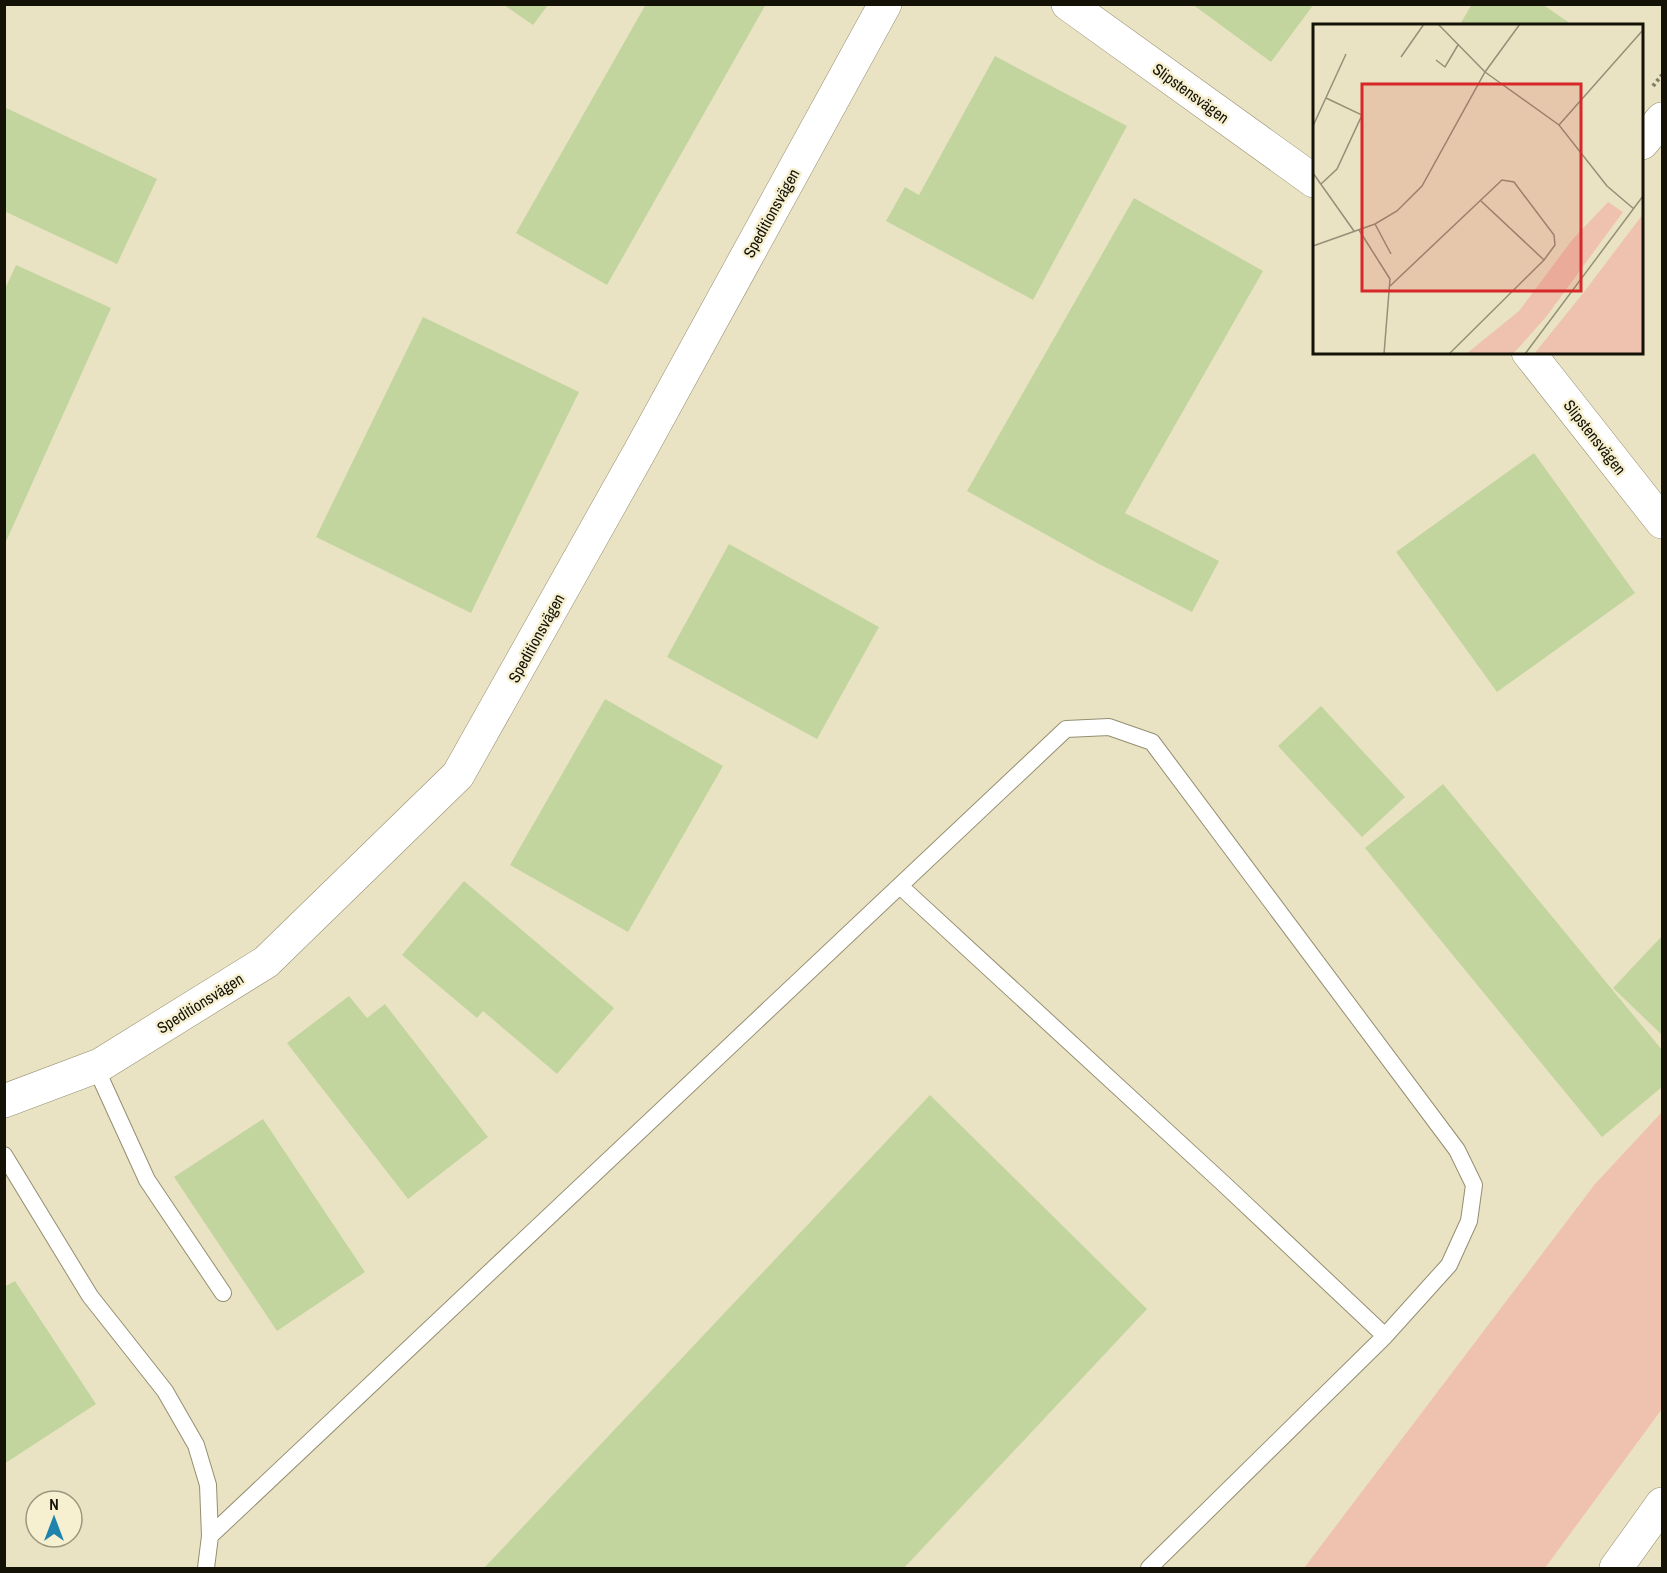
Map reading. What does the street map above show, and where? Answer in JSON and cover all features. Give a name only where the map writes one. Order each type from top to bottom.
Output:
[{"type":"street","name":"Speditionsvägen","points":[[4,1101],[95,1066],[267,962],[458,775],[640,451],[885,4]]},
{"type":"street","name":"Slipstensvägen","points":[[1068,4],[1313,180]]},
{"type":"street","points":[[1643,141],[1662,119]]},
{"type":"street","name":"Slipstensvägen","points":[[1530,354],[1662,522]]},
{"type":"street","points":[[1616,1569],[1662,1504]]},
{"type":"lane","points":[[210,1536],[1066,729],[1109,727],[1152,742],[1457,1150],[1474,1185],[1469,1221],[1449,1265],[1385,1336],[1149,1569]]},
{"type":"lane","points":[[900,886],[1225,1185],[1385,1336]]},
{"type":"lane","points":[[95,1066],[147,1180],[223,1293]]},
{"type":"lane","points":[[4,1155],[90,1296],[165,1391],[196,1445],[208,1485],[210,1536],[206,1569]]},
{"type":"shaded area","points":[[1662,1112],[1662,1409],[1545,1568],[1304,1568],[1595,1184]]},
{"type":"building","points":[[646,4],[766,4],[607,285],[516,233]]},
{"type":"building","points":[[1192,4],[1314,4],[1271,62]]},
{"type":"building","points":[[1472,4],[1542,4],[1571,24],[1460,24]]},
{"type":"building","points":[[504,5],[548,5],[533,25]]},
{"type":"building","points":[[995,56],[1127,126],[1033,300],[886,221],[905,187],[919,195]]},
{"type":"building","points":[[4,107],[157,179],[117,264],[4,211]]},
{"type":"building","points":[[1134,198],[1263,271],[1125,513],[1219,561],[1192,612],[967,491]]},
{"type":"building","points":[[16,265],[111,308],[4,546],[4,291]]},
{"type":"building","points":[[423,317],[579,392],[471,613],[316,537]]},
{"type":"building","points":[[1534,453],[1635,593],[1497,692],[1396,552]]},
{"type":"building","points":[[729,544],[879,627],[817,739],[667,657]]},
{"type":"building","points":[[605,699],[723,766],[628,932],[510,865]]},
{"type":"building","points":[[1321,706],[1405,797],[1362,837],[1278,746]]},
{"type":"building","points":[[1443,784],[1662,1050],[1662,1087],[1602,1137],[1365,848]]},
{"type":"building","points":[[464,881],[614,1008],[557,1074],[483,1011],[477,1018],[402,955]]},
{"type":"building","points":[[1662,936],[1662,1035],[1613,988]]},
{"type":"building","points":[[349,996],[367,1018],[385,1004],[488,1137],[408,1199],[287,1043]]},
{"type":"building","points":[[930,1095],[1147,1309],[904,1568],[484,1568]]},
{"type":"building","points":[[263,1119],[365,1272],[277,1331],[174,1177]]},
{"type":"building","points":[[15,1281],[96,1404],[4,1464],[4,1287]]}]
